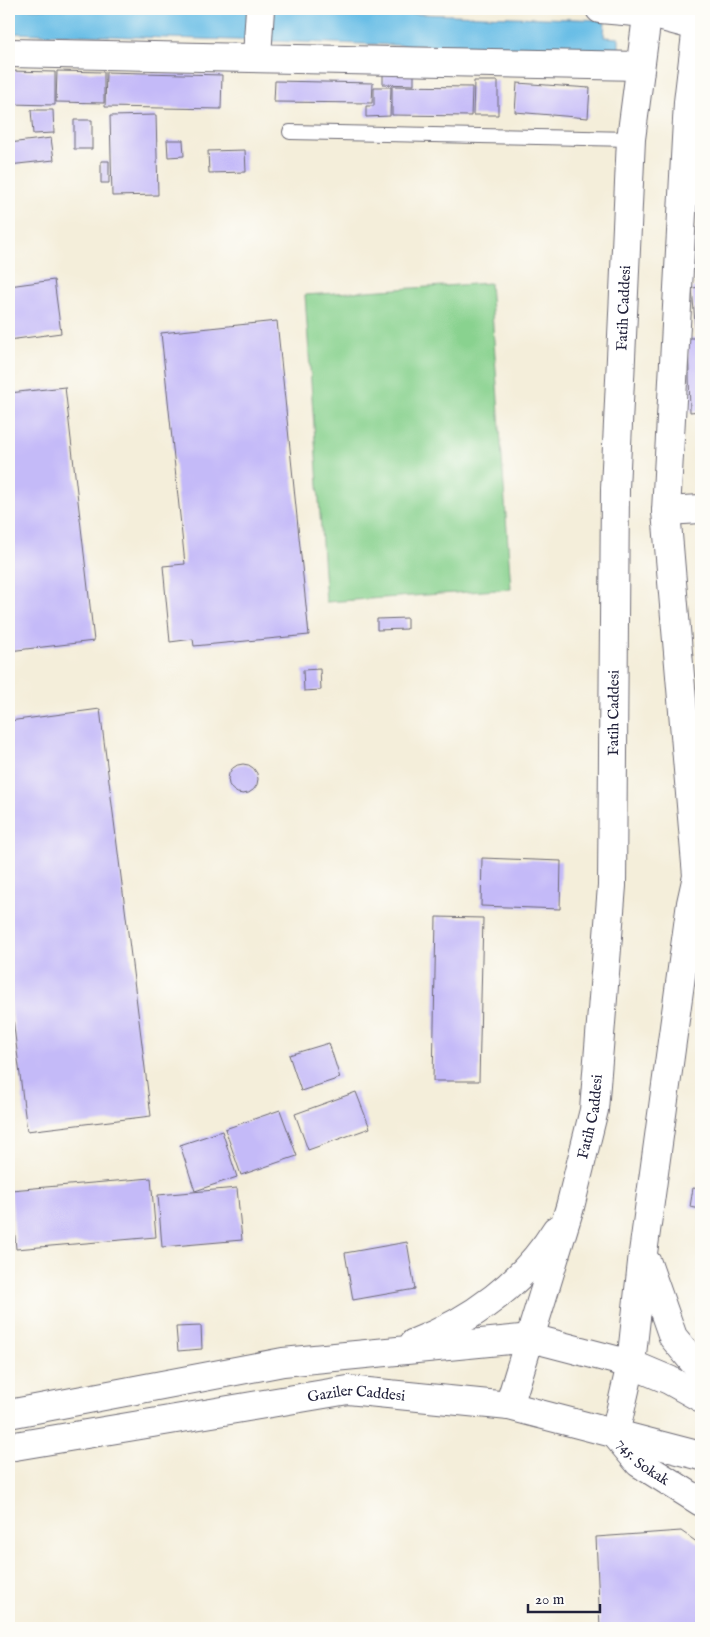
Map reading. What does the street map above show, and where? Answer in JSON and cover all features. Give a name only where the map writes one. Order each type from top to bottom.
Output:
[{"type":"main road","points":[[600,9],[648,11],[699,21],[666,511],[700,875],[690,913],[644,1253],[631,1364],[615,1434]]},
{"type":"main road","name":"Fatih Caddesi","points":[[509,1406],[570,1208],[594,1110],[612,886],[616,489],[631,139],[648,11]]},
{"type":"main road","points":[[9,53],[258,34],[640,66]]},
{"type":"main road","points":[[666,511],[701,509]]},
{"type":"main road","points":[[392,1352],[428,1338],[488,1302],[521,1274],[547,1245],[570,1208]]},
{"type":"main road","points":[[644,1253],[661,1308],[673,1337],[701,1371]]},
{"type":"main road","points":[[9,1414],[283,1362],[531,1338],[631,1364],[669,1380],[701,1398]]},
{"type":"main road","name":"Gaziler Caddesi","points":[[9,1447],[348,1390],[509,1406],[701,1456]]},
{"type":"main road","name":"745. Sokak","points":[[615,1434],[639,1463],[701,1502]]},
{"type":"lane","points":[[290,132],[631,139]]},
{"type":"green space","points":[[490,283],[511,589],[326,602],[305,295]]},
{"type":"water","points":[[9,9],[267,9],[605,20],[604,37],[619,38],[619,52],[9,33]]},
{"type":"building","points":[[383,64],[414,65],[414,85],[383,84]]},
{"type":"building","points":[[9,71],[55,72],[55,105],[9,104]]},
{"type":"building","points":[[57,71],[104,72],[104,103],[56,102]]},
{"type":"building","points":[[106,72],[222,75],[221,109],[105,107]]},
{"type":"building","points":[[275,81],[373,83],[372,103],[274,102]]},
{"type":"building","points":[[474,81],[498,81],[498,115],[473,115]]},
{"type":"building","points":[[517,83],[590,88],[588,118],[515,112]]},
{"type":"building","points":[[392,86],[472,87],[471,116],[392,115]]},
{"type":"building","points":[[374,87],[391,87],[390,116],[366,117],[366,106],[374,106]]},
{"type":"building","points":[[31,110],[53,110],[54,133],[33,134]]},
{"type":"building","points":[[156,115],[158,195],[112,196],[110,116]]},
{"type":"building","points":[[74,120],[92,120],[92,149],[74,149]]},
{"type":"building","points":[[51,138],[54,160],[9,165],[9,143]]},
{"type":"building","points":[[167,140],[183,140],[184,156],[168,157]]},
{"type":"building","points":[[245,150],[246,172],[209,173],[208,151]]},
{"type":"building","points":[[101,161],[109,161],[109,183],[101,183]]},
{"type":"building","points":[[694,240],[701,240],[701,281],[696,281]]},
{"type":"building","points":[[54,280],[61,333],[9,340],[9,286]]},
{"type":"building","points":[[701,287],[701,333],[696,334],[692,288]]},
{"type":"building","points":[[277,321],[309,635],[194,646],[193,639],[170,642],[163,566],[185,564],[161,333]]},
{"type":"building","points":[[688,338],[701,338],[701,411],[690,412]]},
{"type":"building","points":[[65,387],[94,641],[9,651],[9,393]]},
{"type":"building","points":[[407,618],[407,629],[377,630],[377,619]]},
{"type":"building","points":[[320,669],[321,690],[304,691],[303,670]]},
{"type":"building","points":[[100,709],[151,1116],[27,1131],[9,987],[9,721]]},
{"type":"building","points":[[243,764],[254,768],[258,779],[254,790],[243,794],[232,790],[228,779],[232,768]]},
{"type":"building","points":[[482,858],[561,861],[560,909],[481,906]]},
{"type":"building","points":[[436,917],[483,918],[479,1081],[433,1081]]},
{"type":"building","points":[[329,1043],[340,1078],[301,1091],[289,1055]]},
{"type":"building","points":[[356,1092],[370,1128],[308,1150],[295,1114]]},
{"type":"building","points":[[280,1110],[297,1156],[241,1175],[225,1129]]},
{"type":"building","points":[[222,1131],[237,1177],[195,1191],[180,1145]]},
{"type":"building","points":[[151,1178],[156,1237],[16,1249],[11,1190]]},
{"type":"building","points":[[237,1188],[242,1240],[162,1247],[158,1195]]},
{"type":"building","points":[[693,1188],[701,1189],[701,1209],[690,1207]]},
{"type":"building","points":[[407,1242],[415,1289],[353,1300],[345,1253]]},
{"type":"building","points":[[201,1326],[202,1349],[178,1351],[176,1327]]},
{"type":"building","points":[[681,1531],[701,1545],[701,1618],[693,1628],[600,1628],[596,1537]]}]
